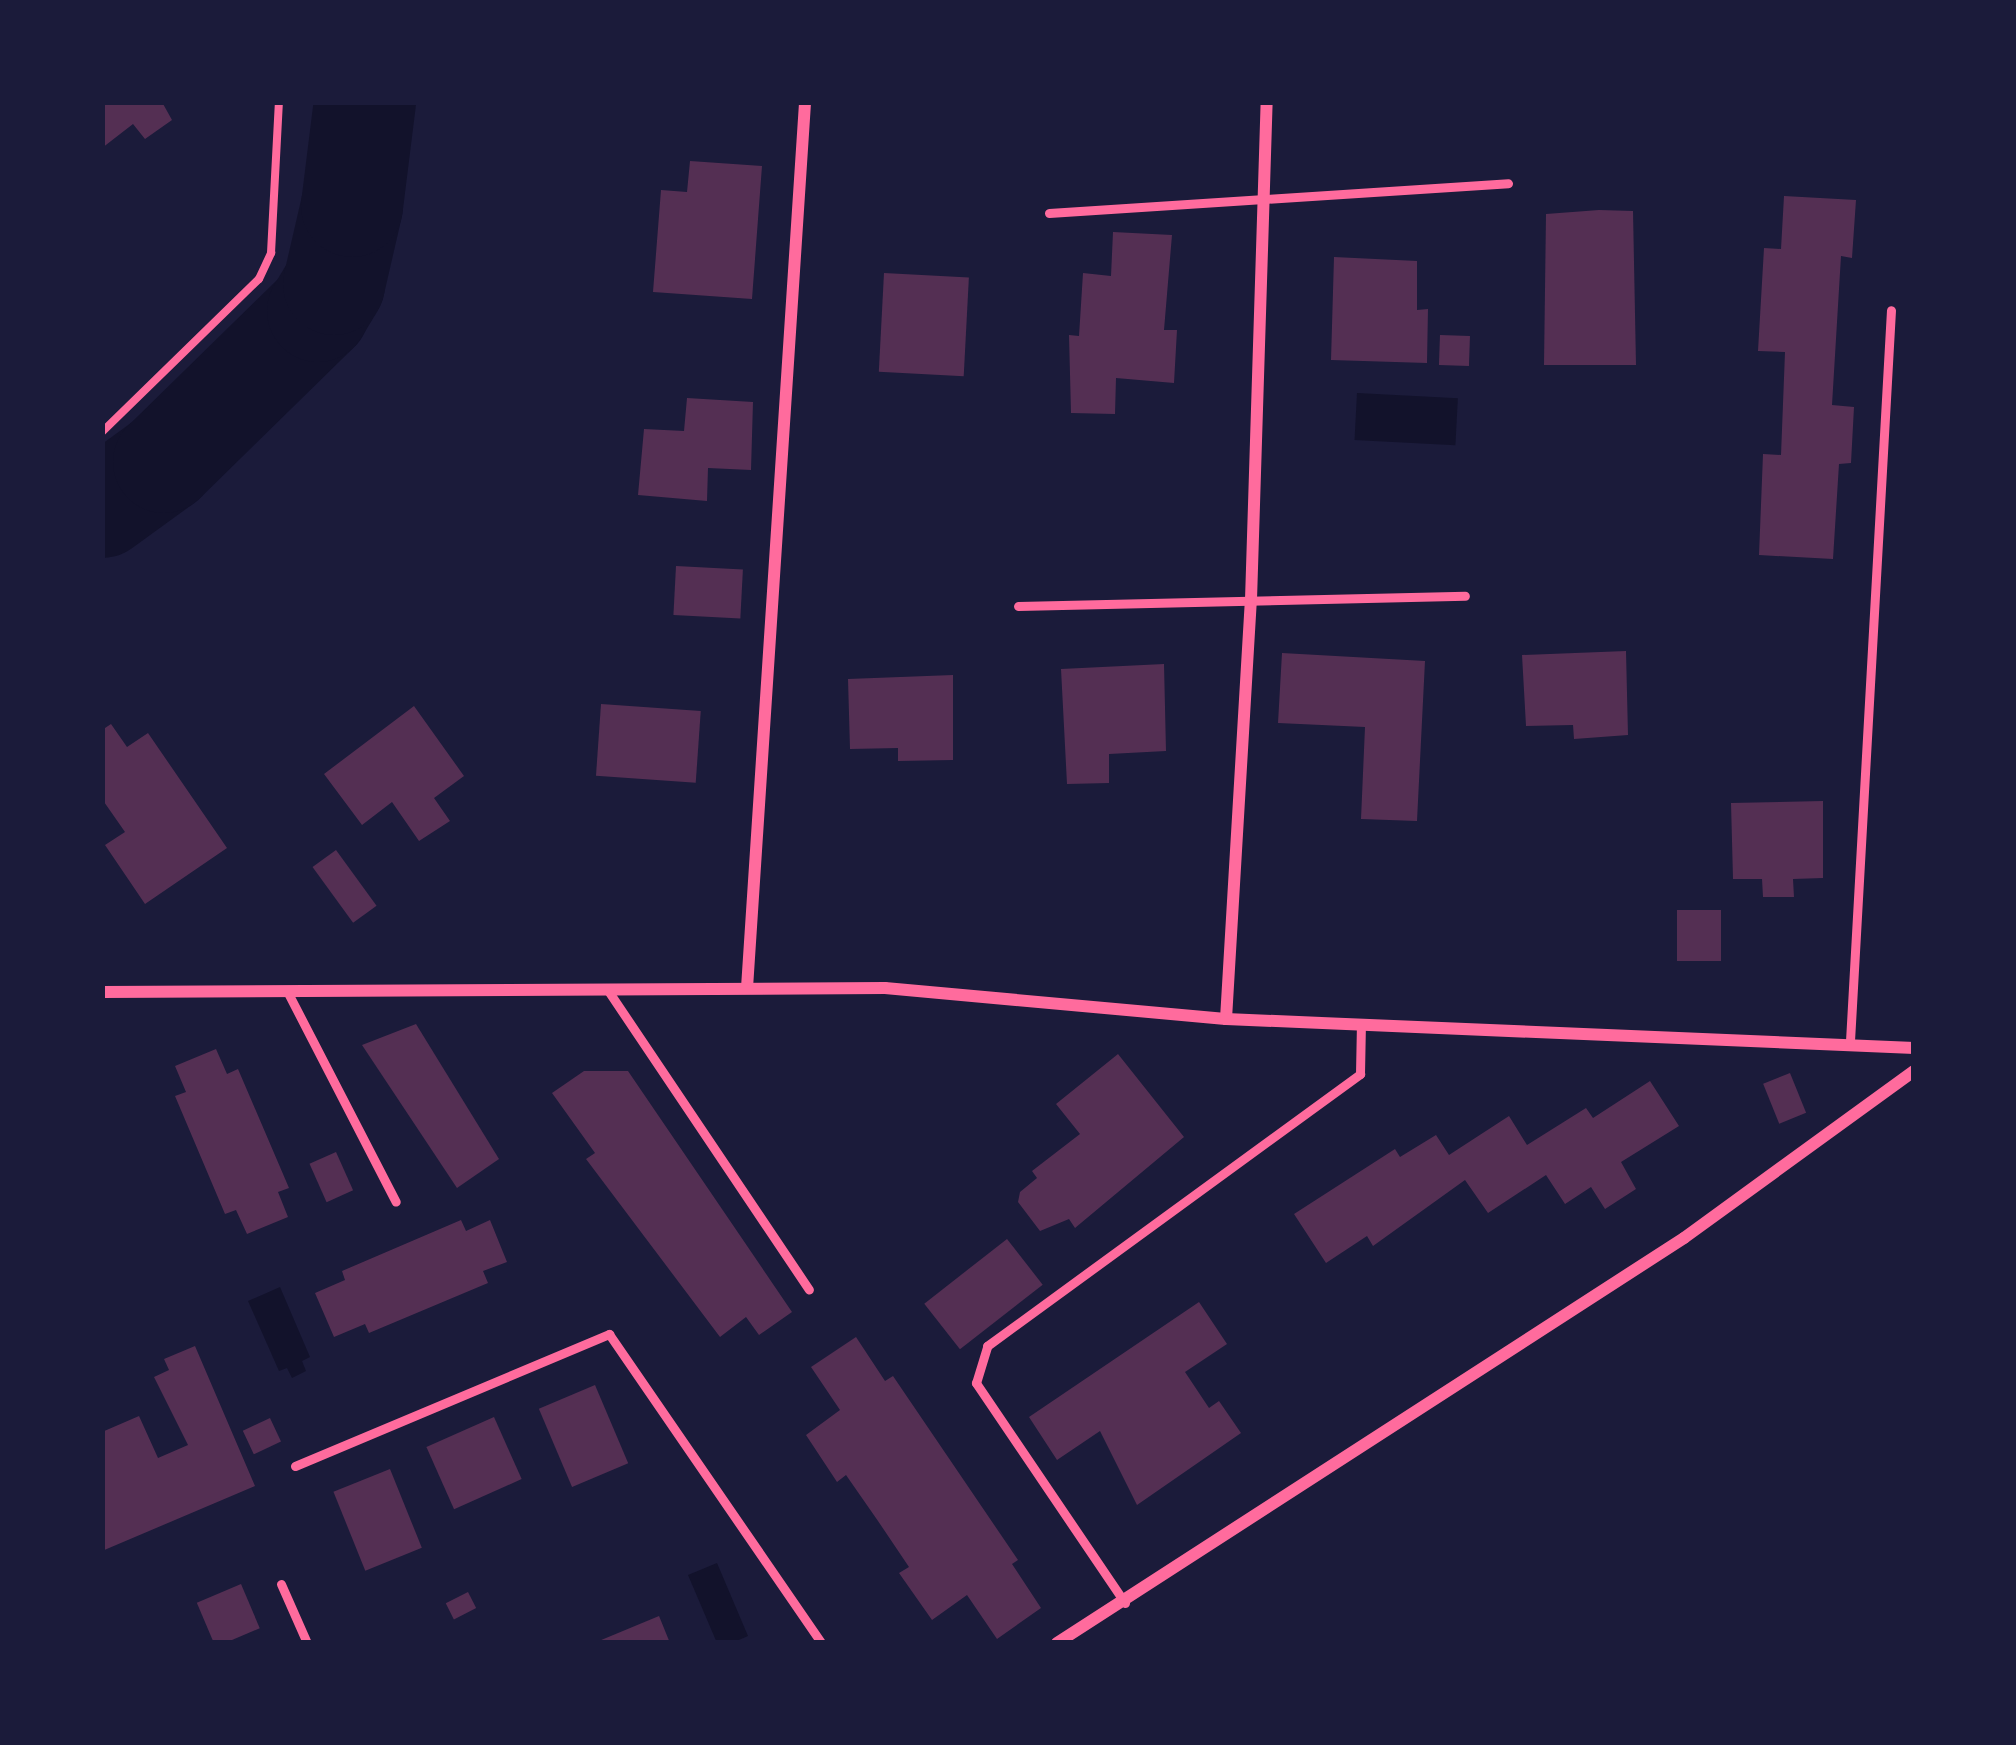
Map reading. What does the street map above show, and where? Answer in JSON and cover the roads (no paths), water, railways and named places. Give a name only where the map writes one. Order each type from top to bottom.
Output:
[{"type":"street","points":[[747,988],[805,102]]},
{"type":"street","points":[[1226,1019],[1251,600],[1267,102]]},
{"type":"street","points":[[102,992],[885,988],[1226,1019],[1850,1041],[1914,1048]]},
{"type":"street","points":[[1057,1643],[1684,1238],[1914,1071]]},
{"type":"lane","points":[[1049,213],[1508,183]]},
{"type":"lane","points":[[1850,1041],[1891,310]]},
{"type":"lane","points":[[1018,606],[1465,596]]},
{"type":"lane","points":[[607,989],[809,1291]]},
{"type":"lane","points":[[287,991],[396,1202]]},
{"type":"lane","points":[[1125,1603],[976,1383],[987,1346],[1360,1074],[1361,1024]]},
{"type":"lane","points":[[295,1466],[608,1334],[821,1643]]},
{"type":"lane","points":[[281,1583],[307,1643]]},
{"type":"waterway","points":[[102,507],[164,462],[318,311],[334,284],[352,206],[365,102]]}]
